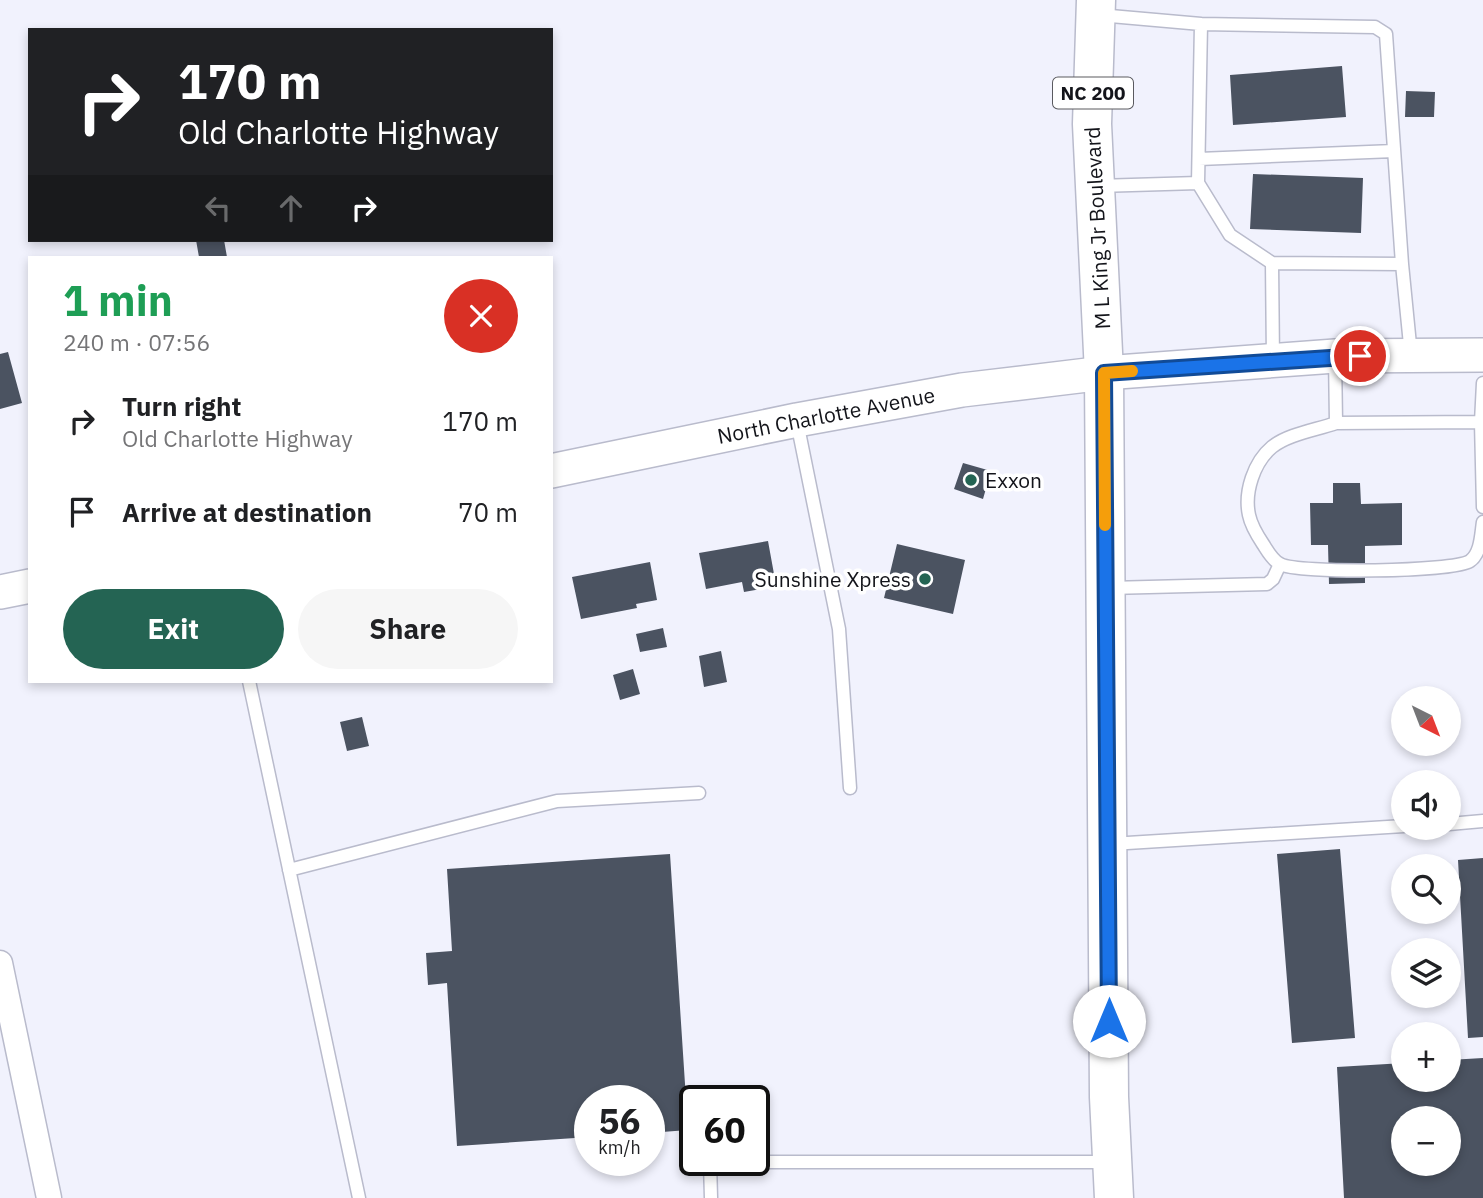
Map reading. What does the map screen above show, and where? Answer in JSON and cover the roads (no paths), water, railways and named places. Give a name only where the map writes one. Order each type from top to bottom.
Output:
[{"type":"main road","name":"M L King Jr Boulevard","points":[[1097,7],[1092,124],[1104,373]]},
{"type":"main road","name":"North Charlotte Avenue","points":[[553,471],[797,420],[962,390],[1104,373],[1335,356],[1483,355]]},
{"type":"main road","name":"NC 200","points":[[1104,373],[1107,845],[1113,1180]]},
{"type":"main road","points":[[0,592],[28,586]]},
{"type":"street","points":[[0,964],[49,1198]]},
{"type":"lane","points":[[1097,7],[1201,24],[1375,27],[1386,34],[1411,355]]},
{"type":"lane","points":[[1201,24],[1198,183],[1230,235],[1272,263],[1402,264]]},
{"type":"lane","points":[[1199,159],[1394,151]]},
{"type":"lane","points":[[1094,186],[1198,183]]},
{"type":"lane","points":[[1272,263],[1273,361]]},
{"type":"lane","points":[[1335,356],[1336,423]]},
{"type":"lane","points":[[1483,383],[1483,507]]},
{"type":"lane","points":[[797,420],[839,629],[850,788]]},
{"type":"lane","points":[[1481,422],[1336,423],[1280,441],[1256,466],[1250,485],[1248,514],[1257,535],[1280,564],[1303,569],[1328,570],[1442,568],[1461,565],[1477,554],[1483,522]]},
{"type":"lane","points":[[1105,588],[1267,584],[1273,579],[1280,564]]},
{"type":"lane","points":[[248,683],[359,1198]]},
{"type":"lane","points":[[289,870],[557,801],[699,793]]},
{"type":"lane","points":[[1461,823],[1483,821]]},
{"type":"lane","points":[[1107,845],[1391,827]]},
{"type":"lane","points":[[711,1198],[710,1163],[1113,1180]]},
{"type":"place","name":"Exxon","points":[[971,480]]},
{"type":"place","name":"Sunshine Xpress","points":[[925,579]]}]
